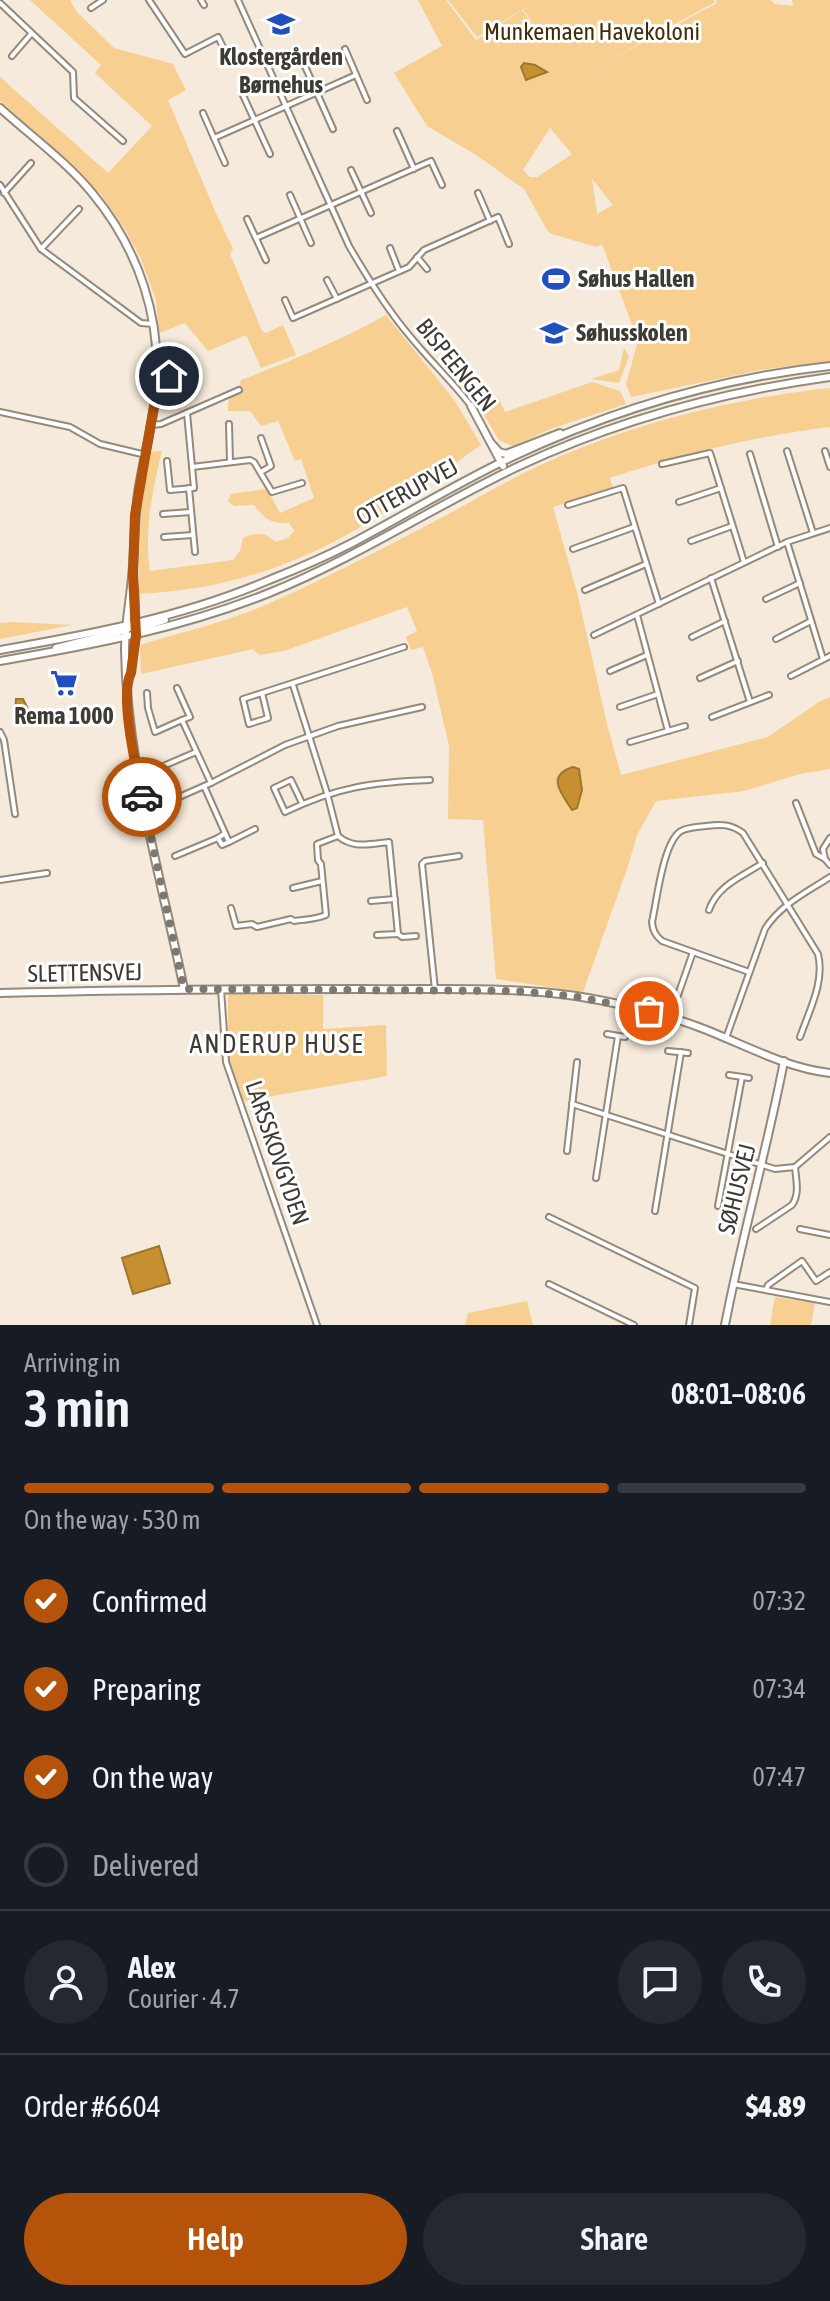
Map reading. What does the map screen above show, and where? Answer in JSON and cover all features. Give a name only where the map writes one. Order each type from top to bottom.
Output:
[{"type":"street","points":[[91,8],[103,0]]},
{"type":"street","points":[[149,0],[185,54],[218,37],[225,51]]},
{"type":"street","name":"BISPEENGEN","points":[[238,0],[349,246],[408,334],[471,406],[506,473]]},
{"type":"street","points":[[0,3],[73,72],[74,98],[123,141]]},
{"type":"street","points":[[12,56],[31,34]]},
{"type":"street","points":[[345,49],[367,100]]},
{"type":"street","points":[[304,64],[333,129]]},
{"type":"street","points":[[214,138],[356,75]]},
{"type":"street","points":[[242,93],[270,154]]},
{"type":"street","points":[[0,108],[82,181],[108,213],[135,260],[154,324],[157,377],[135,515],[135,629],[128,679]]},
{"type":"street","points":[[203,113],[225,163]]},
{"type":"street","points":[[397,131],[414,169]]},
{"type":"street","points":[[256,238],[431,161],[442,185]]},
{"type":"street","points":[[4,193],[31,163]]},
{"type":"street","points":[[351,170],[371,213]]},
{"type":"street","points":[[0,185],[41,249],[141,323],[154,324]]},
{"type":"street","points":[[478,193],[490,221]]},
{"type":"street","points":[[290,195],[311,243]]},
{"type":"street","points":[[41,249],[79,209]]},
{"type":"street","points":[[285,300],[293,318],[399,271],[413,264],[424,250],[498,217],[509,244]]},
{"type":"street","points":[[247,219],[266,260]]},
{"type":"street","points":[[390,248],[399,271]]},
{"type":"street","points":[[417,257],[427,269]]},
{"type":"street","points":[[327,280],[337,299]]},
{"type":"street","points":[[176,355],[183,372]]},
{"type":"street","name":"OTTERUPVEJ","points":[[135,629],[265,582],[336,550],[501,462],[583,427],[643,405],[735,380],[830,366]]},
{"type":"street","points":[[157,377],[193,368]]},
{"type":"street","name":"OTTERUPVEJ","points":[[0,650],[126,631],[223,610],[314,574],[552,451],[647,416],[738,392],[830,377]]},
{"type":"street","points":[[151,425],[161,424],[239,390]]},
{"type":"street","points":[[0,412],[70,427],[100,444],[146,455]]},
{"type":"street","points":[[167,461],[170,490],[194,488],[187,413]]},
{"type":"street","points":[[229,424],[230,462]]},
{"type":"street","points":[[492,444],[499,452],[506,454],[550,435],[583,427]]},
{"type":"street","points":[[261,438],[271,466],[261,472]]},
{"type":"street","points":[[787,451],[813,533]]},
{"type":"street","points":[[825,451],[830,467]]},
{"type":"street","points":[[662,464],[710,453],[744,562]]},
{"type":"street","points":[[750,454],[778,547]]},
{"type":"street","points":[[192,467],[250,460],[272,492],[302,483]]},
{"type":"street","points":[[189,488],[195,552]]},
{"type":"street","points":[[568,505],[623,488],[659,604]]},
{"type":"street","points":[[679,502],[721,488]]},
{"type":"street","points":[[163,514],[191,512]]},
{"type":"street","points":[[691,541],[732,526]]},
{"type":"street","points":[[573,549],[634,527]]},
{"type":"street","points":[[594,635],[787,542],[830,528]]},
{"type":"street","points":[[164,537],[193,535]]},
{"type":"street","points":[[787,542],[823,659]]},
{"type":"street","points":[[585,590],[646,564]]},
{"type":"street","points":[[133,574],[126,631],[131,737],[184,989]]},
{"type":"street","points":[[711,578],[750,702]]},
{"type":"street","points":[[766,599],[800,583]]},
{"type":"street","points":[[637,615],[668,731]]},
{"type":"street","points":[[692,637],[725,621]]},
{"type":"street","points":[[776,639],[811,621]]},
{"type":"street","points":[[0,661],[37,655],[135,629]]},
{"type":"street","points":[[262,693],[268,718],[249,724],[243,699],[404,647]]},
{"type":"street","points":[[610,671],[647,655]]},
{"type":"street","points":[[791,676],[830,656]]},
{"type":"street","points":[[700,678],[738,661]]},
{"type":"street","points":[[293,685],[338,836],[353,845],[389,842],[398,934]]},
{"type":"street","points":[[147,693],[155,732],[190,717],[177,688]]},
{"type":"street","points":[[620,707],[658,694]]},
{"type":"street","points":[[712,717],[769,695]]},
{"type":"street","points":[[145,812],[308,736],[422,707]]},
{"type":"street","points":[[182,720],[211,783]]},
{"type":"street","points":[[630,742],[685,726]]},
{"type":"street","points":[[0,732],[4,740],[15,814]]},
{"type":"street","points":[[154,770],[196,752]]},
{"type":"street","points":[[302,803],[291,780],[274,788],[285,812],[327,793],[358,785],[430,780]]},
{"type":"street","points":[[204,786],[229,842]]},
{"type":"street","points":[[796,803],[816,854],[830,865]]},
{"type":"street","points":[[749,972],[662,941],[653,929],[669,846],[675,836],[690,828],[723,824],[743,833],[818,954],[820,978],[800,1037]]},
{"type":"street","points":[[218,838],[222,845],[255,829]]},
{"type":"street","points":[[175,856],[224,834]]},
{"type":"street","points":[[231,908],[236,926],[252,924],[257,927],[291,919],[309,921],[326,915],[317,844],[338,836]]},
{"type":"street","points":[[825,859],[823,849],[830,838]]},
{"type":"street","points":[[435,990],[422,864],[459,856]]},
{"type":"street","points":[[709,910],[721,889],[763,863]]},
{"type":"street","points":[[0,880],[47,873]]},
{"type":"street","points":[[726,1038],[765,929],[788,904],[830,877]]},
{"type":"street","points":[[293,888],[322,881]]},
{"type":"street","points":[[371,901],[395,899]]},
{"type":"street","points":[[377,935],[416,936]]},
{"type":"street","points":[[678,995],[693,952]]},
{"type":"street","name":"SLETTENSVEJ","points":[[0,993],[184,989],[552,993],[649,1011],[802,1068],[830,1073]]},
{"type":"street","name":"LARSSKOVGYDEN","points":[[221,989],[226,1062],[317,1325]]},
{"type":"street","points":[[596,1178],[621,1037],[607,1034]]},
{"type":"street","points":[[668,1051],[688,1053]]},
{"type":"street","points":[[655,1211],[681,1052]]},
{"type":"street","name":"SØHUSVEJ","points":[[725,1325],[784,1061]]},
{"type":"street","points":[[567,1151],[577,1062]]},
{"type":"street","points":[[729,1075],[749,1078]]},
{"type":"street","points":[[718,1206],[742,1077]]},
{"type":"street","points":[[572,1104],[775,1169],[795,1167],[830,1137]]},
{"type":"street","points":[[756,1229],[796,1200],[795,1167]]},
{"type":"street","points":[[549,1217],[695,1288],[689,1325]]},
{"type":"street","points":[[800,1229],[830,1235]]},
{"type":"street","points":[[766,1290],[768,1285],[802,1261],[816,1281],[830,1272]]},
{"type":"street","points":[[549,1284],[634,1325]]},
{"type":"street","points":[[733,1284],[830,1302]]},
{"type":"green space","points":[[30,0],[70,0],[76,11],[114,48],[173,64],[186,90],[168,100],[233,249],[230,254],[262,331],[266,333],[283,325],[296,355],[261,368],[246,335],[208,351],[185,323],[159,333],[156,300],[141,259],[126,231],[100,193],[0,101],[0,77],[108,173],[152,126],[95,73],[101,65]]},
{"type":"green space","name":"Munkemaen Havekoloni","points":[[418,0],[446,0],[476,40],[522,10],[550,47],[523,9],[477,37],[448,0],[714,0],[594,69],[717,3],[716,0],[770,0],[775,4],[793,6],[792,0],[830,0],[830,361],[761,370],[631,397],[626,384],[638,341],[602,244],[596,247],[547,230],[524,189],[427,126],[394,73],[442,46]],"holes":[[[550,128],[572,154],[537,177],[530,177],[523,170]],[[592,179],[613,205],[597,214],[597,213]]]},
{"type":"green space","points":[[386,315],[455,401],[481,445],[375,518],[290,562],[232,581],[170,592],[138,594],[141,507],[151,452],[162,451],[150,511],[150,571],[233,560],[240,551],[243,538],[253,535],[268,536],[276,542],[288,538],[294,531],[289,523],[269,520],[254,505],[234,506],[228,501],[231,494],[267,489],[280,513],[314,498],[301,459],[295,461],[278,421],[261,426],[250,411],[228,411],[229,392],[239,387],[241,380],[315,350]]},
{"type":"green space","points":[[624,348],[629,357],[619,383],[591,379],[619,370]]},
{"type":"green space","points":[[592,382],[620,391],[626,404],[553,428],[513,446],[499,440],[479,407],[498,396],[505,412]]},
{"type":"green space","points":[[830,388],[830,427],[746,441],[664,461],[610,478],[613,488],[553,507],[621,775],[768,737],[830,697],[830,769],[800,774],[744,791],[656,801],[637,835],[583,992],[496,979],[483,820],[448,819],[449,746],[423,647],[411,650],[406,637],[417,631],[407,607],[284,651],[259,655],[253,649],[141,674],[140,645],[228,619],[280,599],[568,453],[678,416],[753,399]]},
{"type":"green space","points":[[0,623],[72,625],[0,639]]},
{"type":"green space","points":[[228,994],[323,995],[323,1029],[386,1025],[387,1076],[244,1101],[228,1059]]},
{"type":"green space","points":[[775,1297],[815,1303],[811,1325],[770,1325]]},
{"type":"green space","points":[[527,1301],[533,1325],[465,1325],[468,1313]]},
{"type":"shaded area","points":[[524,63],[547,72],[526,80],[521,67]]},
{"type":"shaded area","points":[[16,699],[23,699],[30,713],[29,718],[18,719],[15,715]]},
{"type":"shaded area","points":[[573,767],[579,769],[582,790],[577,808],[572,810],[558,786],[558,780],[560,775]]},
{"type":"shaded area","points":[[159,1246],[170,1283],[133,1294],[122,1258]]},
{"type":"way so far","points":[[142,797],[184,989],[514,991],[573,996],[649,1011]]},
{"type":"place","name":"Klostergården Børnehus","points":[[281,24]]},
{"type":"place","name":"Søhus Hallen","points":[[556,279]]},
{"type":"place","name":"Søhusskolen","points":[[554,333]]},
{"type":"place","name":"Rema 1000","points":[[64,683]]},
{"type":"district","name":"ANDERUP HUSE","points":[[277,1044]]},
{"type":"route","points":[[142,797],[131,737],[128,699],[128,679],[136,635],[133,574],[135,515],[157,377],[169,376]]}]
